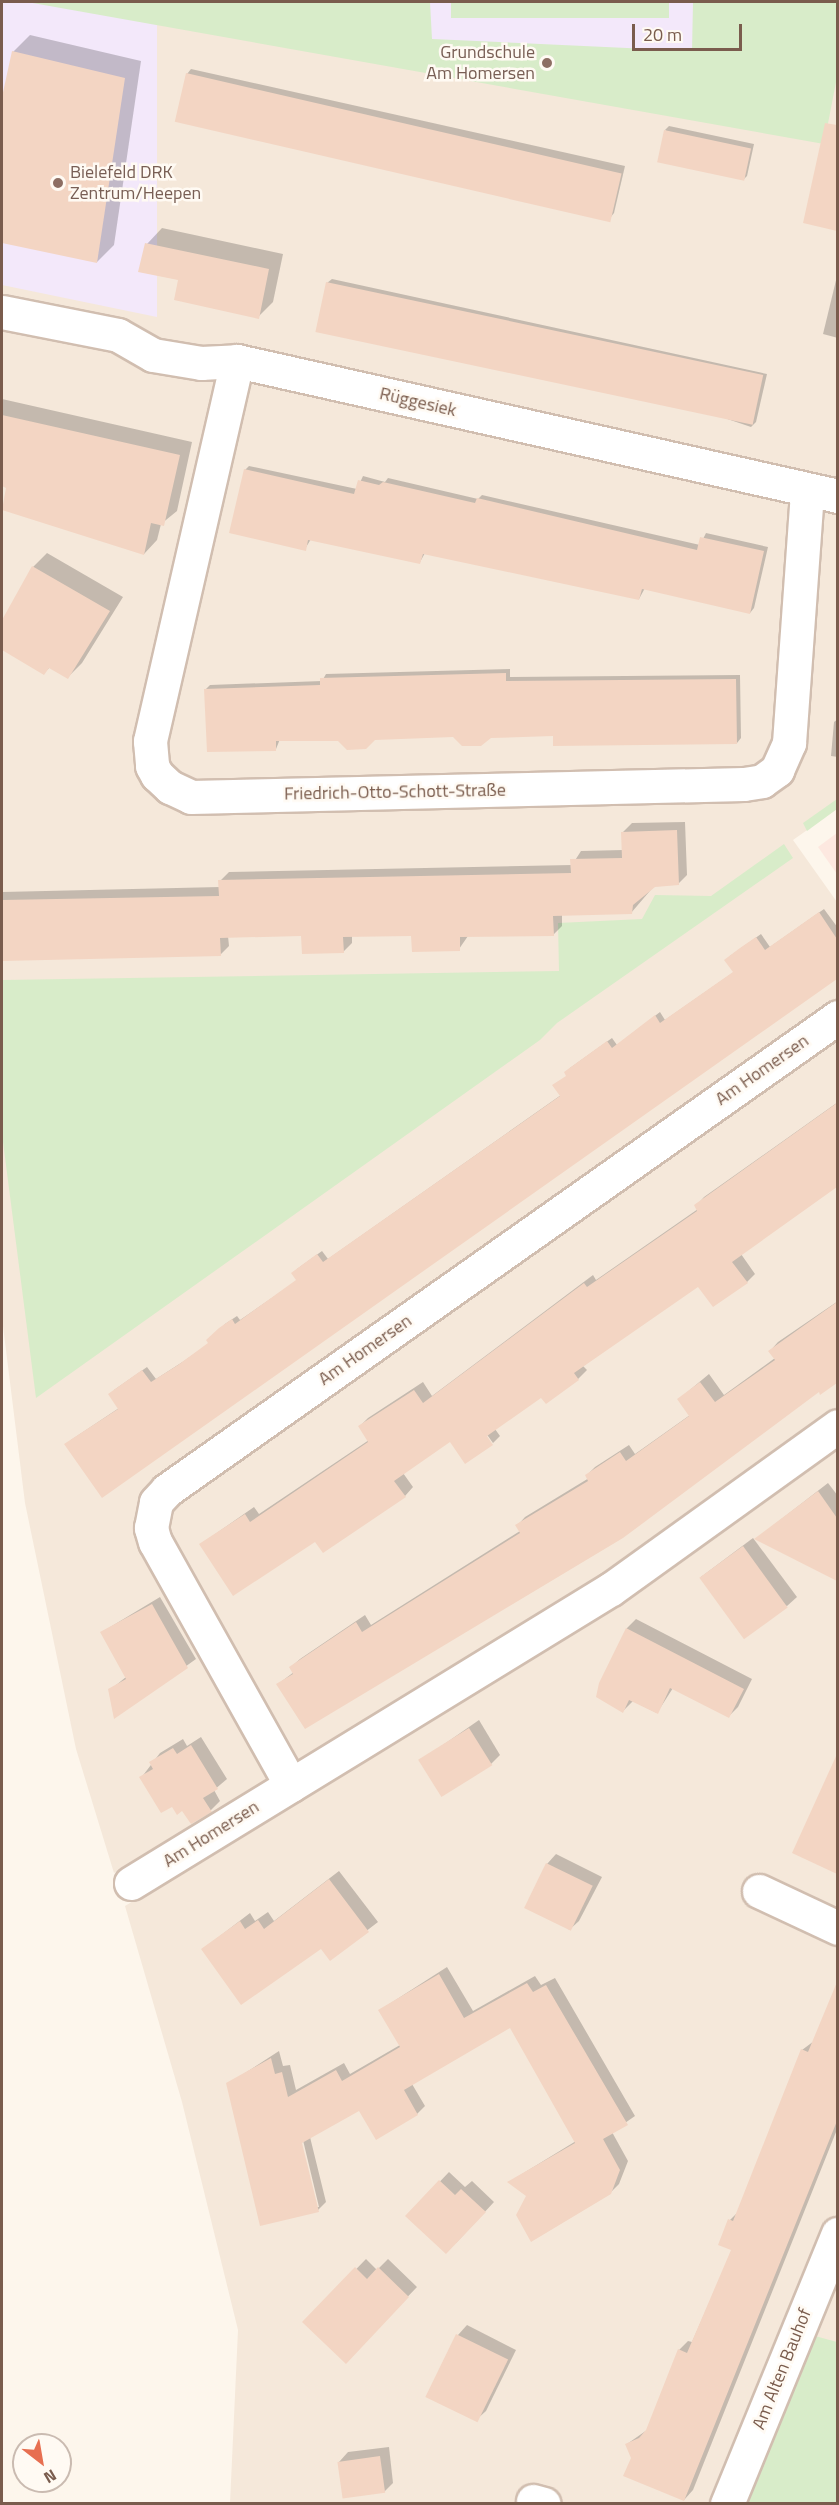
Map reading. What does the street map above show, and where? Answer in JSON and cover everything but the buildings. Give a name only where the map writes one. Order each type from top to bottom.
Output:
[{"type":"street","name":"Rüggesiek","points":[[2,312],[118,335],[153,355],[201,363],[237,361],[822,493]]},
{"type":"street","name":"Friedrich-Otto-Schott-Straße","points":[[237,361],[150,741],[152,766],[157,776],[170,787],[191,797],[744,784],[762,781],[777,770],[789,743],[822,493]]},
{"type":"street","name":"Am Homersen","points":[[291,1785],[156,1542],[151,1528],[156,1502],[177,1483],[837,1017]]},
{"type":"street","name":"Am Homersen","points":[[130,1883],[611,1589],[837,1426]]},
{"type":"street","points":[[759,1891],[837,1928]]},
{"type":"street","name":"Am Alten Bauhof","points":[[727,2504],[837,2234]]},
{"type":"shaded area","points":[[2,2],[837,2],[837,809],[793,840],[837,902],[837,1407],[608,1576],[114,1873],[76,1749],[25,1503],[2,1318]]},
{"type":"shaded area","points":[[2,2],[720,2],[719,124],[157,24],[157,317],[2,285]]},
{"type":"shaded area","points":[[837,833],[837,874],[818,847]]},
{"type":"shaded area","points":[[837,1447],[837,2503],[230,2503],[238,2330],[182,2102],[125,1906],[625,1599]]},
{"type":"green space","name":"Grundschule Am Homersen","points":[[27,2],[430,2],[432,39],[692,51],[693,2],[837,2],[837,77],[824,144]]},
{"type":"green space","points":[[451,2],[669,2],[669,18],[451,18]]},
{"type":"green space","points":[[837,799],[837,809],[807,831],[803,823]]},
{"type":"green space","points":[[784,844],[793,858],[557,1023],[540,1040],[36,1398],[2,1134],[2,980],[559,971],[558,923],[642,919],[655,895],[711,896]]},
{"type":"green space","points":[[815,2336],[837,2342],[837,2503],[748,2503]]},
{"type":"place","name":"Grundschule Am Homersen","points":[[547,63]]},
{"type":"place","name":"Bielefeld DRK Zentrum/Heepen","points":[[58,183]]}]
